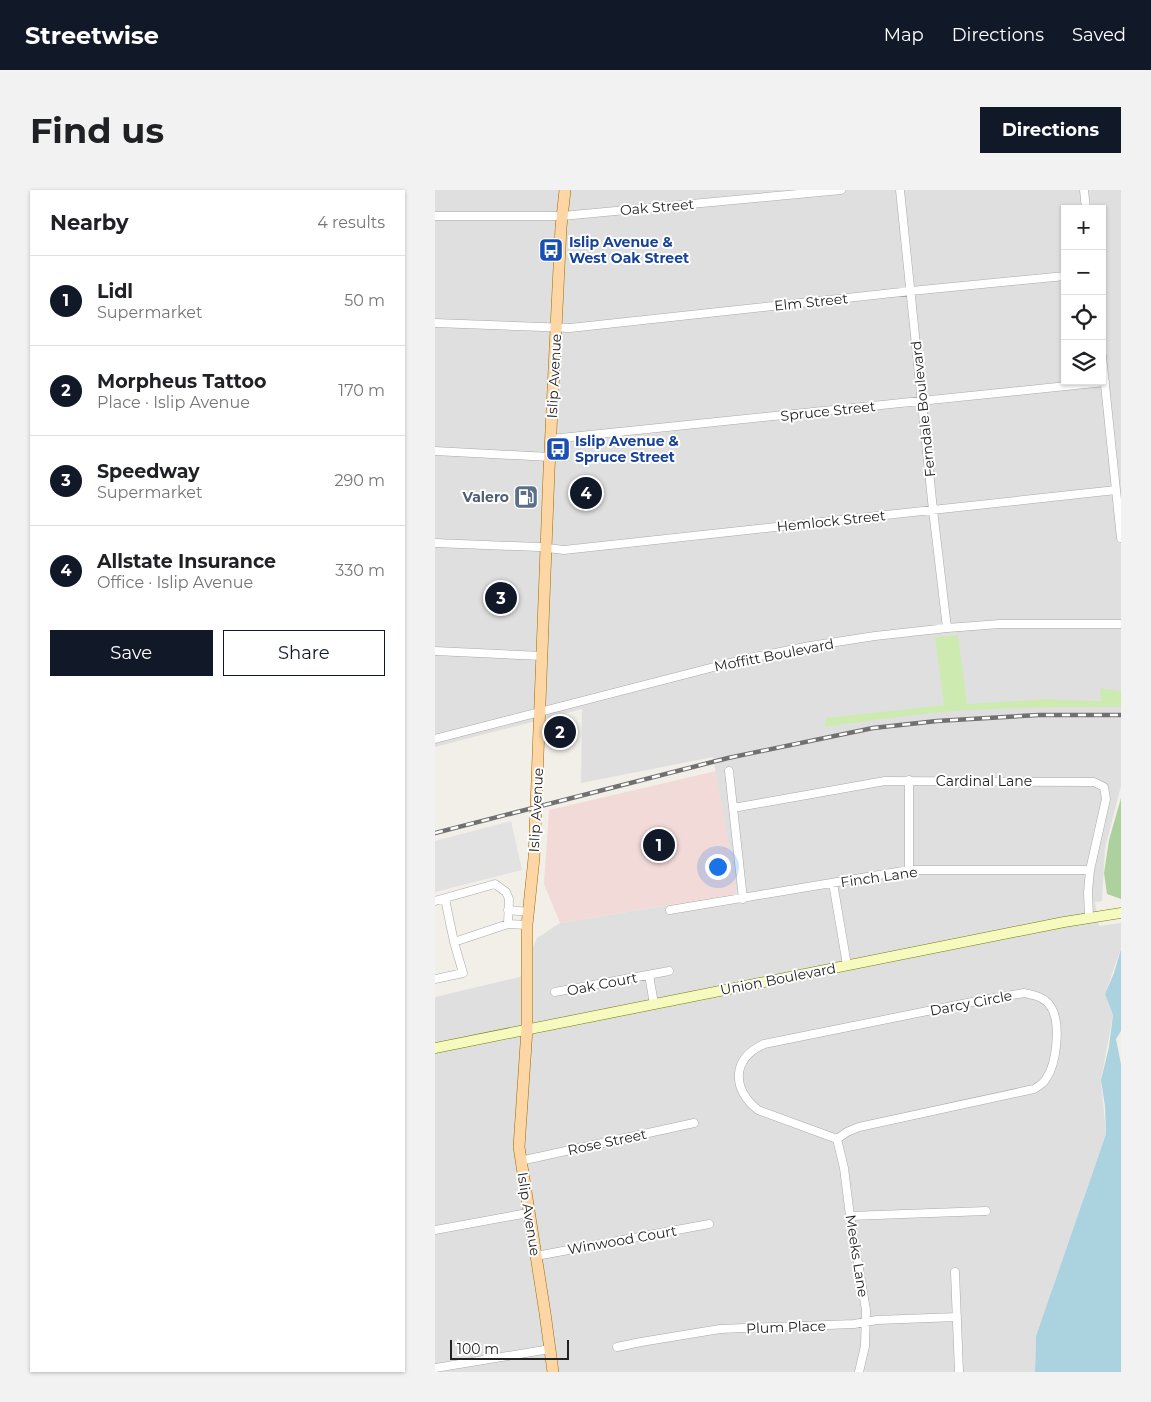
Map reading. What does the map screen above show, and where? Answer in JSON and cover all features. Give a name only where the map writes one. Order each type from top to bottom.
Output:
[{"type":"main road","name":"Islip Avenue","points":[[560,190],[562,216]]},
{"type":"main road","name":"Islip Avenue","points":[[553,1372],[519,1147],[527,1029],[527,925],[534,858],[550,457],[562,216],[565,190]]},
{"type":"main road","name":"Union Boulevard","points":[[435,1048],[1089,917],[1121,913]]},
{"type":"street","name":"Oak Street","points":[[435,216],[562,216],[841,190]]},
{"type":"street","name":"Ferndale Boulevard","points":[[900,190],[947,628]]},
{"type":"street","points":[[1084,190],[1086,205]]},
{"type":"street","name":"Elm Street","points":[[435,323],[570,328],[1061,276]]},
{"type":"street","name":"Spruce Street","points":[[551,439],[1076,385]]},
{"type":"street","points":[[1105,385],[1121,538]]},
{"type":"street","points":[[435,451],[550,457]]},
{"type":"street","name":"Hemlock Street","points":[[435,543],[563,550],[1116,490]]},
{"type":"street","name":"Moffitt Boulevard","points":[[435,739],[745,659],[865,638],[1000,624],[1121,624]]},
{"type":"street","points":[[435,651],[542,656]]},
{"type":"street","points":[[729,771],[743,899]]},
{"type":"street","points":[[909,780],[909,870]]},
{"type":"street","name":"Cardinal Lane","points":[[733,808],[885,781],[1094,782],[1104,787],[1106,799],[1090,870],[1087,892],[1089,917]]},
{"type":"street","name":"Finch Lane","points":[[670,910],[909,870],[1090,870]]},
{"type":"street","points":[[833,883],[847,965]]},
{"type":"street","points":[[435,901],[495,884],[506,892],[509,899],[507,924]]},
{"type":"street","points":[[435,980],[463,973],[445,899]]},
{"type":"street","points":[[508,910],[529,912]]},
{"type":"street","points":[[454,942],[507,924],[527,925]]},
{"type":"street","name":"Oak Court","points":[[555,992],[669,971]]},
{"type":"street","name":"Oak Court","points":[[649,975],[654,1004]]},
{"type":"street","name":"Darcy Circle","points":[[1024,993],[1043,998],[1050,1005],[1056,1022],[1056,1045],[1051,1067],[1042,1084],[1034,1089],[859,1127],[837,1139],[758,1110],[749,1103],[742,1092],[739,1082],[741,1064],[746,1055],[764,1044],[1024,993]]},
{"type":"street","name":"Rose Street","points":[[520,1161],[694,1123]]},
{"type":"street","name":"Meeks Lane","points":[[837,1139],[844,1168],[866,1310],[865,1346],[859,1372]]},
{"type":"street","points":[[850,1216],[987,1211]]},
{"type":"street","points":[[435,1230],[528,1213]]},
{"type":"street","name":"Winwood Court","points":[[535,1256],[709,1224]]},
{"type":"street","points":[[955,1272],[959,1372]]},
{"type":"street","name":"Plum Place","points":[[617,1347],[720,1329],[854,1324],[877,1320],[957,1317]]},
{"type":"street","points":[[435,1368],[550,1349]]},
{"type":"shaded area","points":[[435,190],[1121,190],[1121,786],[1105,848],[1102,901],[1095,902],[1099,926],[1121,923],[1121,948],[1105,994],[1113,1015],[1101,1080],[1106,1134],[1036,1336],[1035,1372],[435,1372],[435,997],[520,977],[537,938],[560,923],[737,894],[713,757],[581,783],[582,709],[435,747]]},
{"type":"shaded area","points":[[716,771],[737,894],[560,923],[544,884],[549,810]]},
{"type":"shaded area","points":[[511,821],[522,870],[435,892],[435,841]]},
{"type":"green space","points":[[958,635],[967,704],[1046,699],[1101,701],[1100,688],[1121,691],[1121,707],[1059,707],[957,711],[825,727],[826,718],[944,705],[935,637]]},
{"type":"green space","points":[[1121,798],[1121,899],[1107,894],[1104,873],[1109,840]]},
{"type":"water","points":[[1121,949],[1121,1031],[1116,1039],[1121,1064],[1121,1372],[1035,1372],[1036,1336],[1106,1134],[1105,1106],[1101,1080],[1109,1047],[1113,1015],[1105,994]]},
{"type":"railway","points":[[435,833],[728,758],[873,728],[937,721],[1039,715],[1121,715]]},
{"type":"place","name":"Islip Avenue & West Oak Street","points":[[551,250]]},
{"type":"place","name":"Islip Avenue & Spruce Street","points":[[558,449]]},
{"type":"place","name":"Allstate Insurance","points":[[586,493]]},
{"type":"place","name":"Valero","points":[[526,497]]},
{"type":"place","name":"Speedway","points":[[501,598]]},
{"type":"place","name":"Morpheus Tattoo","points":[[560,732]]},
{"type":"place","name":"Lidl","points":[[659,845]]}]
